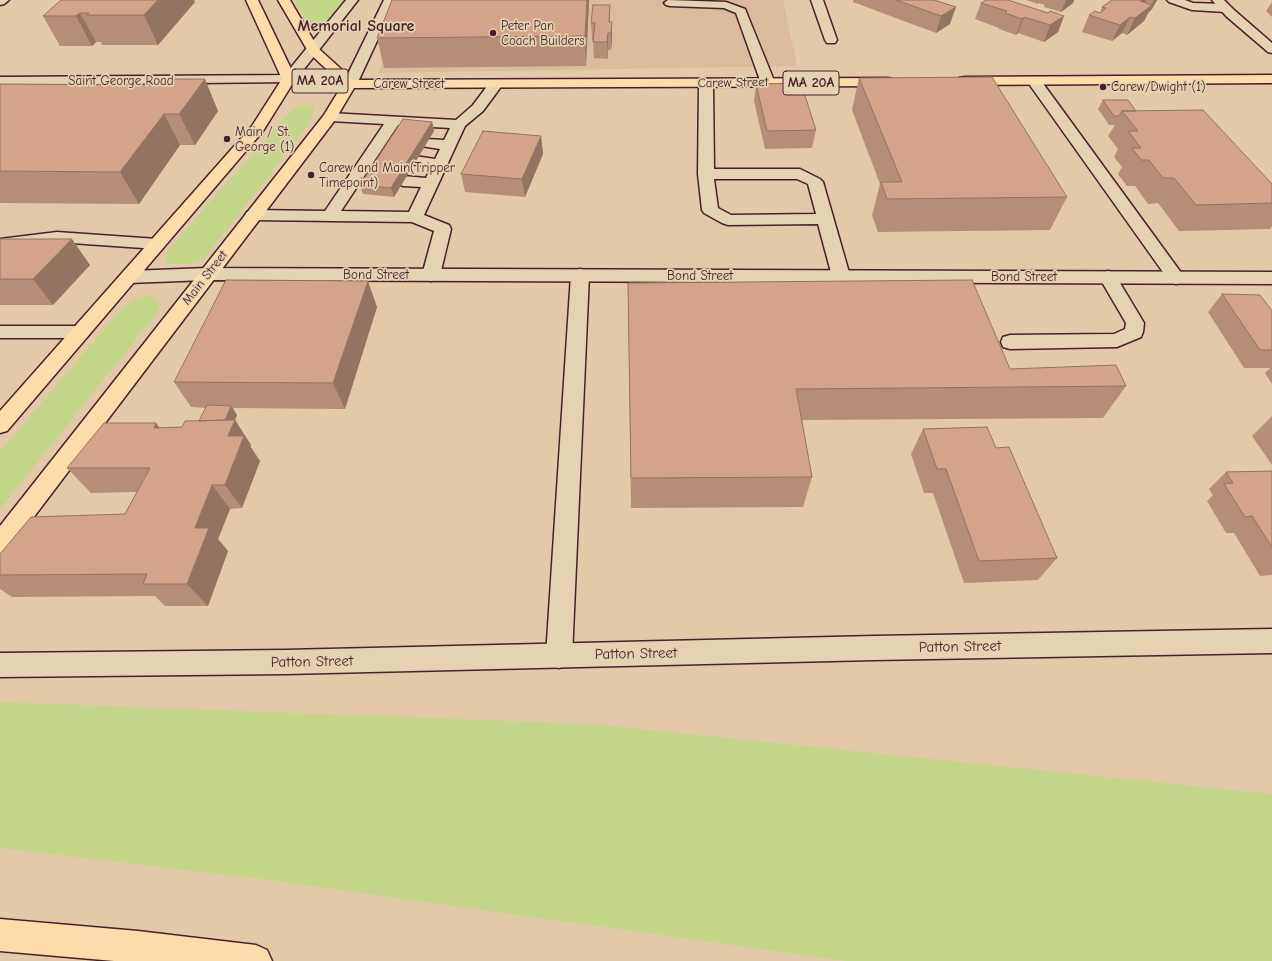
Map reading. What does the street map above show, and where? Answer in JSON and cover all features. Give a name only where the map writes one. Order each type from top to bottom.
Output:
[{"type":"main road","name":"MA 20A","points":[[252,0],[289,79]]},
{"type":"main road","name":"MA 20A","points":[[284,0],[313,50],[350,84]]},
{"type":"main road","points":[[0,425],[258,128],[289,79],[352,0]]},
{"type":"main road","name":"Main Street","points":[[0,544],[207,274],[330,117],[350,84],[390,0]]},
{"type":"main road","points":[[818,0],[831,40]]},
{"type":"main road","points":[[1173,0],[1192,6],[1222,4],[1272,49]]},
{"type":"main road","points":[[670,3],[726,5],[741,11],[768,83]]},
{"type":"main road","name":"Saint George Road","points":[[0,81],[289,79]]},
{"type":"main road","name":"Carew Street","points":[[289,79],[350,84],[706,84],[901,82]]},
{"type":"main road","points":[[954,81],[1272,79]]},
{"type":"main road","points":[[165,94],[178,80]]},
{"type":"main road","points":[[1034,81],[1176,278]]},
{"type":"main road","points":[[415,216],[459,124],[478,108],[496,84]]},
{"type":"main road","points":[[706,84],[706,174],[710,210],[728,220],[825,219]]},
{"type":"main road","points":[[330,117],[459,124]]},
{"type":"main road","points":[[330,217],[393,121]]},
{"type":"main road","points":[[380,139],[398,141]]},
{"type":"main road","points":[[426,143],[449,145]]},
{"type":"main road","points":[[368,157],[386,159]]},
{"type":"main road","points":[[415,161],[440,164]]},
{"type":"main road","points":[[706,174],[800,174],[815,182],[841,276]]},
{"type":"main road","points":[[356,176],[373,178]]},
{"type":"main road","points":[[403,181],[431,183]]},
{"type":"main road","points":[[253,215],[330,217],[415,216],[443,229],[431,275]]},
{"type":"main road","points":[[0,244],[57,237],[157,244]]},
{"type":"main road","name":"Bond Street","points":[[129,277],[207,274],[1272,278]]},
{"type":"main road","points":[[559,656],[580,276]]},
{"type":"main road","points":[[1010,342],[1118,340],[1134,332],[1135,323],[1108,277]]},
{"type":"main road","points":[[0,332],[80,332]]},
{"type":"main road","name":"Patton Street","points":[[0,665],[286,662],[1272,641]]},
{"type":"main road","points":[[0,935],[123,945],[256,961]]},
{"type":"shaded area","name":"Peter Pan Coach Builders","points":[[410,0],[783,0],[797,66],[378,73]]},
{"type":"green space","points":[[294,0],[344,0],[320,31],[311,31]]},
{"type":"green space","points":[[299,105],[315,105],[309,124],[203,260],[191,264],[165,264],[167,251],[285,117]]},
{"type":"green space","points":[[152,296],[160,305],[157,313],[0,509],[0,452],[121,309],[138,297]]},
{"type":"green space","points":[[0,702],[592,724],[1272,794],[1272,961],[846,961],[262,879],[0,848]]},
{"type":"building","points":[[61,0],[158,0],[144,15],[87,15],[89,13],[80,13],[76,16],[43,16]]},
{"type":"building","points":[[392,0],[587,0],[585,36],[377,38]]},
{"type":"building","points":[[896,0],[934,0],[956,7],[941,16]]},
{"type":"building","points":[[986,0],[1008,0],[1048,13],[1050,11],[1064,16],[1050,25],[1024,17],[1022,19],[1005,13],[1007,11],[981,3]]},
{"type":"building","points":[[1112,0],[1142,0],[1140,1],[1152,5],[1135,18],[1130,17],[1120,25],[1089,15],[1095,11],[1100,13],[1106,8],[1102,7]]},
{"type":"building","points":[[593,5],[610,5],[609,22],[612,22],[611,33],[608,33],[607,42],[593,42],[595,23],[591,23]]},
{"type":"building","points":[[992,77],[1067,197],[887,199],[881,182],[902,182],[859,78]]},
{"type":"building","points":[[162,79],[205,79],[179,114],[164,114],[120,172],[0,171],[0,84],[158,85]]},
{"type":"building","points":[[801,83],[816,130],[767,131],[756,84]]},
{"type":"building","points":[[1103,100],[1128,100],[1136,111],[1122,111],[1119,116],[1114,116]]},
{"type":"building","points":[[1203,110],[1272,184],[1272,203],[1196,205],[1174,178],[1163,178],[1149,160],[1141,160],[1132,148],[1141,148],[1128,131],[1138,131],[1122,111]]},
{"type":"building","points":[[403,119],[432,122],[391,188],[360,185]]},
{"type":"building","points":[[483,131],[541,136],[522,179],[461,174]]},
{"type":"building","points":[[0,239],[72,239],[33,279],[0,279]]},
{"type":"building","points":[[226,280],[368,281],[333,383],[174,382]]},
{"type":"building","points":[[972,280],[1010,369],[1116,365],[1126,386],[796,389],[812,477],[631,478],[628,283]]},
{"type":"building","points":[[1222,294],[1260,295],[1272,311],[1272,350],[1260,350]]},
{"type":"building","points":[[207,405],[231,406],[225,420],[199,421]]},
{"type":"building","points":[[235,420],[228,436],[244,436],[225,485],[212,485],[195,528],[209,528],[187,584],[143,584],[147,574],[0,575],[0,554],[31,517],[125,514],[150,468],[67,468],[104,423],[156,423],[154,428],[182,427],[185,421]]},
{"type":"building","points":[[987,427],[996,448],[1009,447],[1057,558],[979,561],[946,469],[937,469],[923,429]]},
{"type":"building","points":[[1272,471],[1272,547],[1252,516],[1245,517],[1224,484],[1233,483],[1226,472]]},
{"type":"place","name":"Peter Pan Coach Builders","points":[[493,33]]},
{"type":"place","name":"Carew/Dwight (1)","points":[[1103,87]]},
{"type":"place","name":"Main / St. George (1)","points":[[227,139]]},
{"type":"place","name":"Carew and Main(Tripper Timepoint)","points":[[311,175]]},
{"type":"district","name":"Memorial Square","points":[[356,26]]}]
